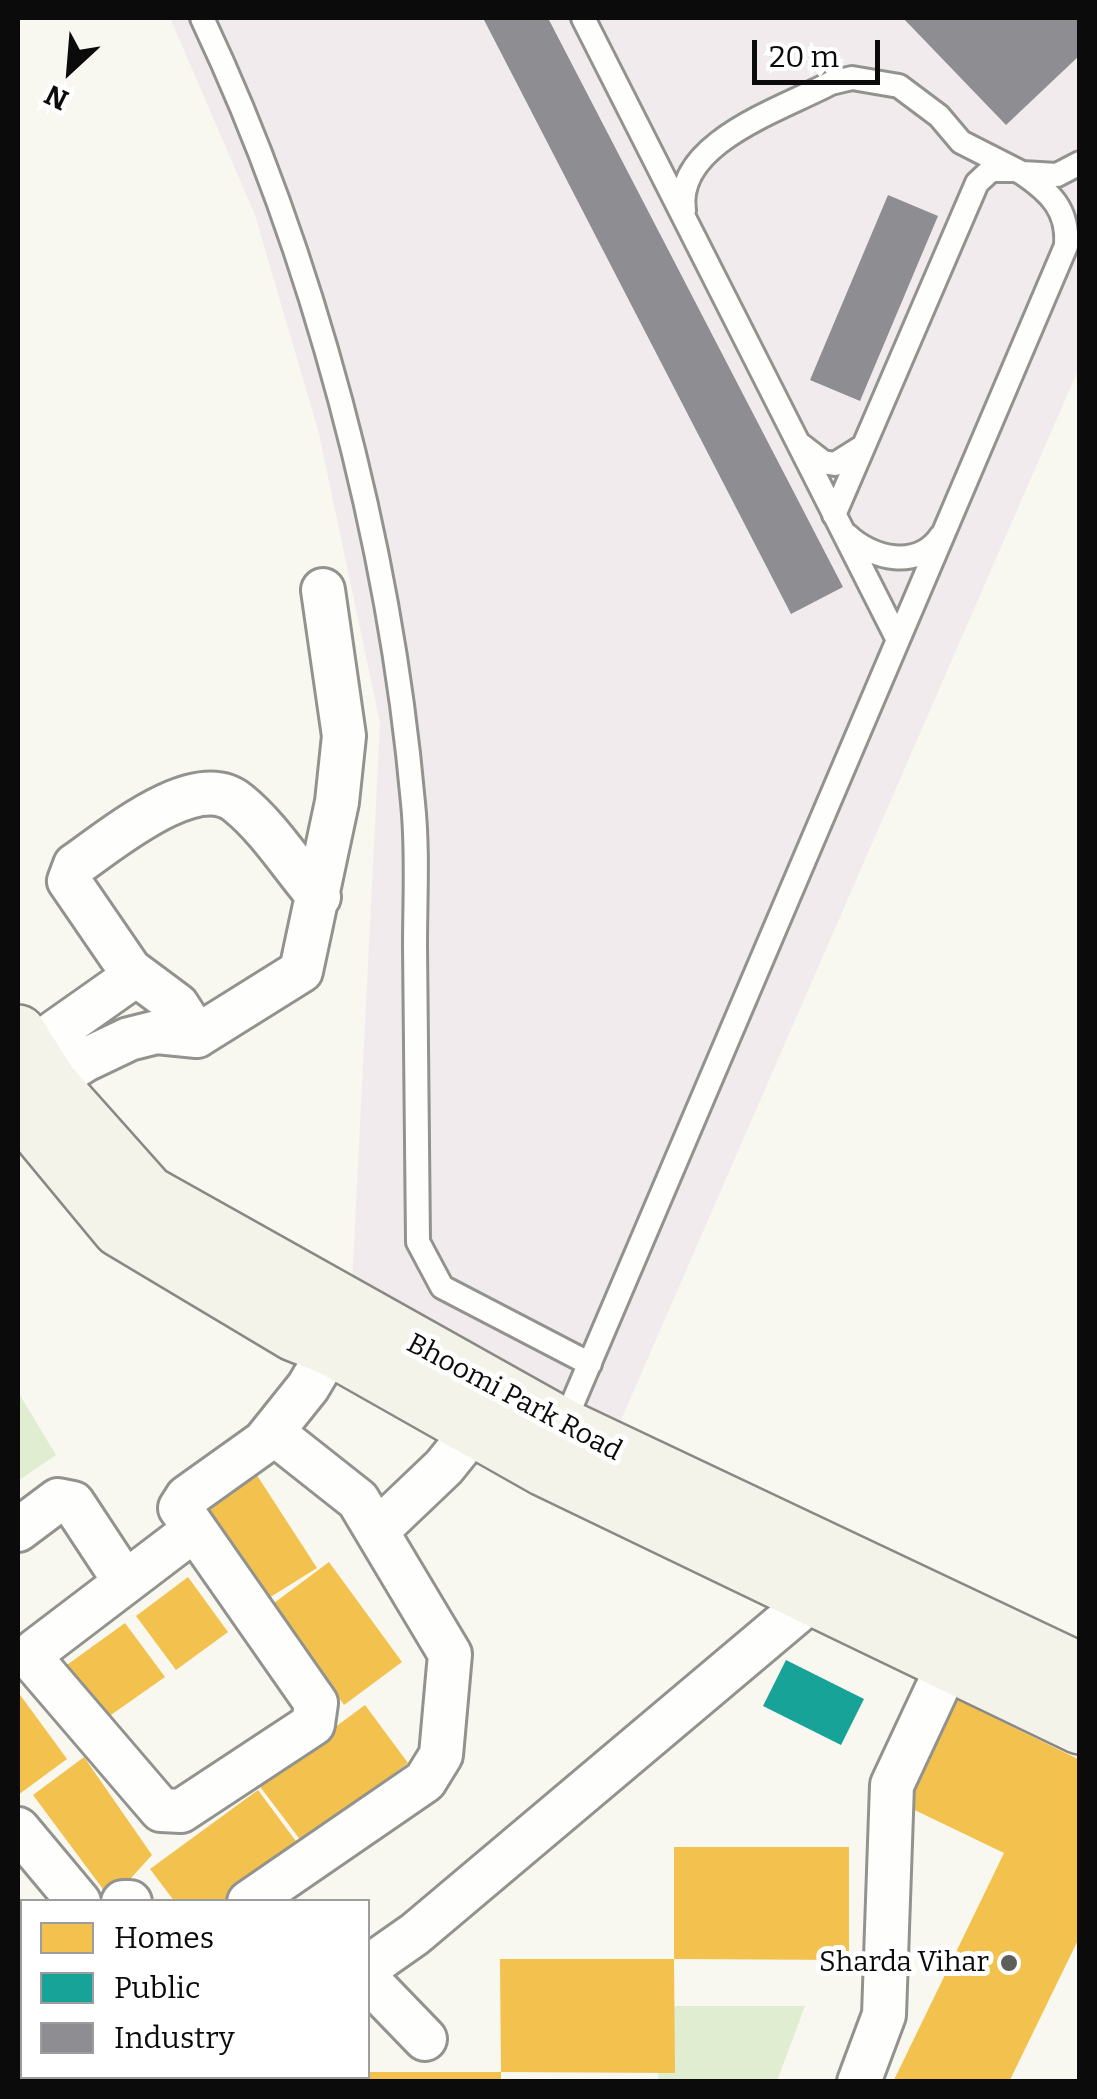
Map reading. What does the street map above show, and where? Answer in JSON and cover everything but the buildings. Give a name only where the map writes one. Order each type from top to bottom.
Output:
[{"type":"main road","name":"Bhoomi Park Road","points":[[31,1089],[120,1228],[294,1333],[342,1330],[553,1447],[834,1580],[1080,1670]]},
{"type":"main road","name":"Bhoomi Park Road","points":[[834,1580],[949,1663],[1080,1726]]},
{"type":"street","points":[[31,1089],[129,1039],[157,1032],[197,1036],[302,972],[319,897],[344,736],[323,590]]},
{"type":"street","points":[[197,1036],[177,1005],[130,970],[69,880],[74,866],[162,806],[207,792],[236,800],[319,897]]},
{"type":"street","points":[[31,1089],[123,984],[130,970]]},
{"type":"street","points":[[194,1530],[35,1652],[35,1663],[161,1810],[182,1811],[313,1724],[316,1703],[180,1508],[187,1497],[272,1432],[342,1330]]},
{"type":"street","points":[[378,1529],[489,1412]]},
{"type":"street","points":[[253,1899],[425,1781],[441,1755],[450,1654],[358,1500],[272,1432]]},
{"type":"street","points":[[18,1530],[58,1500],[73,1502],[125,1582]]},
{"type":"street","points":[[370,1965],[415,1934],[834,1580]]},
{"type":"street","points":[[859,2082],[884,2014],[892,1785],[949,1663]]},
{"type":"street","points":[[18,1830],[76,1899]]},
{"type":"street","points":[[370,1982],[426,2039]]},
{"type":"lane","points":[[202,18],[250,119],[314,316],[358,472],[401,696],[414,806],[418,1242],[442,1287],[590,1364]]},
{"type":"lane","points":[[583,18],[898,640]]},
{"type":"lane","points":[[641,131],[666,150],[680,154],[711,146],[831,83],[852,78],[899,86],[939,116],[975,162],[976,183]]},
{"type":"lane","points":[[961,142],[1018,171],[1051,195],[1068,228]]},
{"type":"lane","points":[[685,215],[684,183],[696,160],[711,146]]},
{"type":"lane","points":[[838,522],[864,444],[976,183],[991,170],[1057,175],[1080,163]]},
{"type":"lane","points":[[553,1447],[1066,246],[1080,172]]},
{"type":"lane","points":[[798,443],[822,462],[835,464],[856,455],[864,444]]},
{"type":"lane","points":[[838,522],[864,550],[897,558],[926,551],[944,530]]},
{"type":"shaded area","points":[[170,18],[1079,18],[1079,368],[618,1427],[352,1284],[380,723],[319,434],[255,215]]},
{"type":"green space","points":[[18,1392],[56,1455],[18,1481]]},
{"type":"green space","points":[[659,2006],[805,2006],[777,2081],[658,2082]]},
{"type":"place","name":"Sharda Vihar","points":[[1009,1963]]}]
